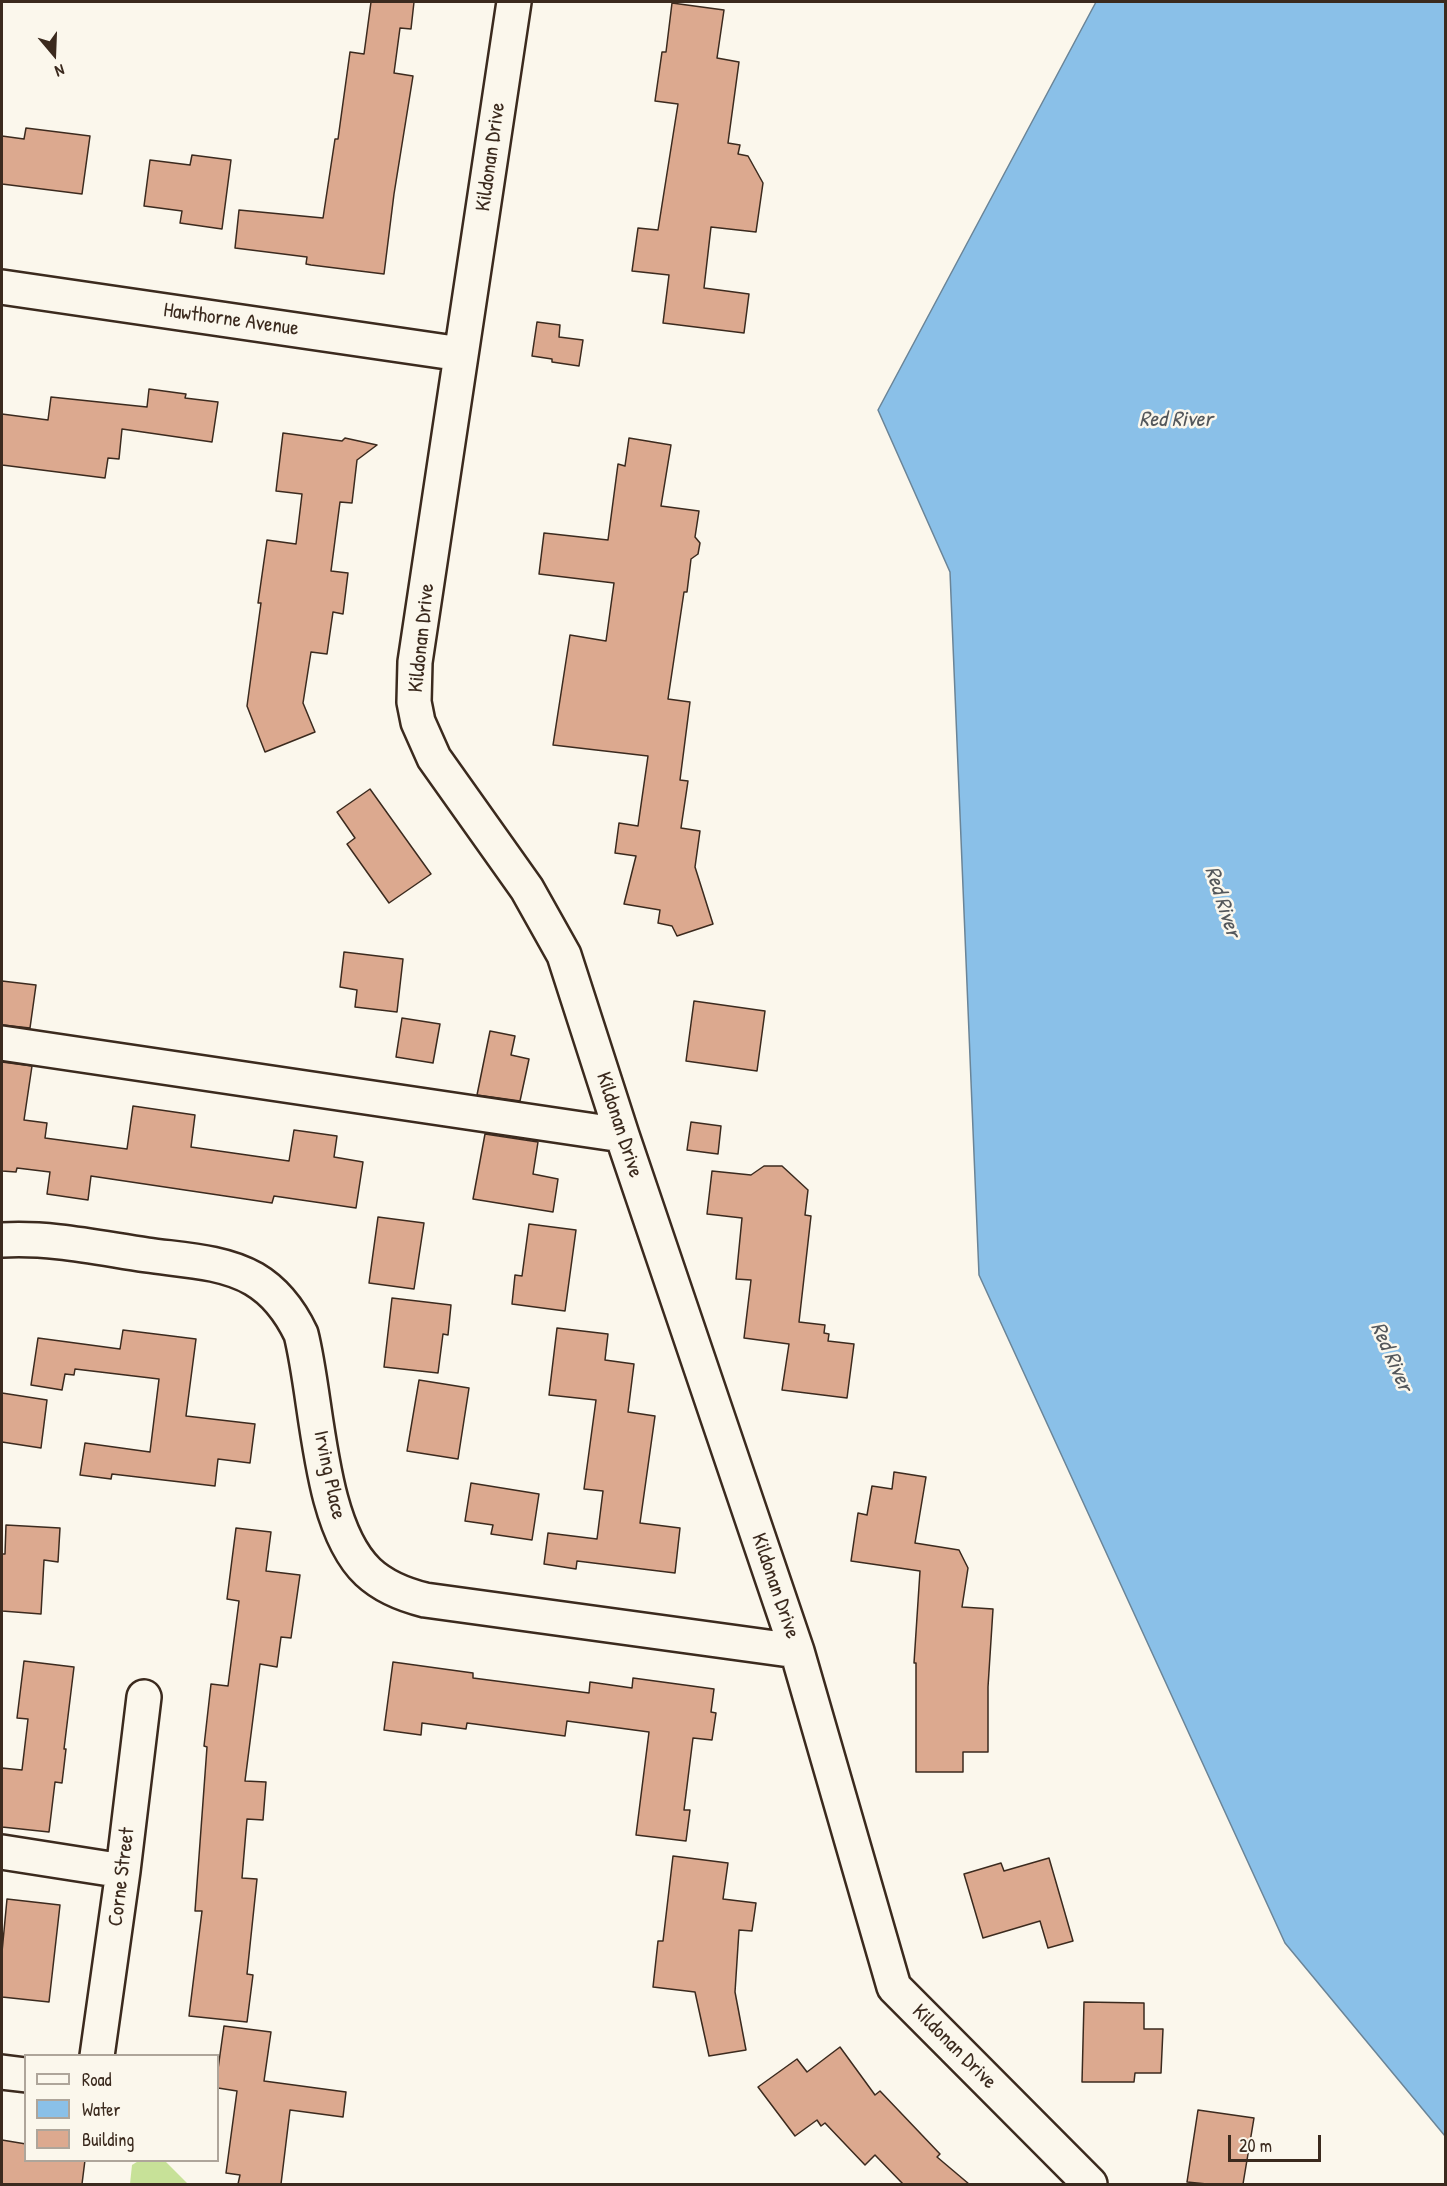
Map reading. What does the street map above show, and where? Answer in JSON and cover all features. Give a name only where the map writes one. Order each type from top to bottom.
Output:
[{"type":"street","name":"Kildonan Drive","points":[[514,2],[415,662],[414,702],[418,722],[443,774],[527,889],[564,955],[622,1135],[797,1651],[894,1987],[1090,2184]]},
{"type":"street","name":"Hawthorne Avenue","points":[[2,287],[461,354]]},
{"type":"street","points":[[2,1043],[622,1135]]},
{"type":"street","name":"Irving Place","points":[[2,1240],[52,1241],[217,1266],[253,1279],[268,1289],[293,1317],[301,1334],[328,1485],[342,1534],[368,1572],[387,1585],[425,1600],[797,1651]]},
{"type":"street","name":"Corne Street","points":[[97,2054],[123,1871],[144,1697]]},
{"type":"street","points":[[2,1852],[123,1871]]},
{"type":"street","points":[[2,2072],[24,2075]]},
{"type":"green space","points":[[137,2162],[166,2162],[188,2184],[130,2184],[132,2165]]},
{"type":"water","name":"Red River","points":[[1096,2],[1445,2],[1445,2136],[1285,1943],[979,1275],[950,572],[878,410]]},
{"type":"building","points":[[371,2],[414,2],[411,29],[400,28],[394,73],[413,76],[384,274],[311,265],[306,264],[307,257],[235,248],[239,210],[323,218],[335,139],[338,139],[350,52],[364,54]]},
{"type":"building","points":[[672,3],[724,10],[717,58],[739,62],[728,143],[740,145],[738,154],[748,156],[763,183],[756,232],[711,227],[704,288],[749,294],[744,333],[663,323],[669,275],[632,271],[638,228],[658,230],[678,104],[655,101],[662,52],[666,52]]},
{"type":"building","points":[[26,128],[90,136],[82,194],[2,184],[2,136],[24,139]]},
{"type":"building","points":[[192,155],[231,160],[222,229],[180,223],[182,211],[144,206],[150,160],[190,165]]},
{"type":"building","points":[[537,322],[560,325],[559,337],[583,340],[579,366],[532,356]]},
{"type":"building","points":[[149,389],[186,394],[185,398],[218,402],[212,442],[122,429],[119,459],[108,458],[105,478],[2,465],[2,414],[48,420],[51,397],[147,407]]},
{"type":"building","points":[[283,433],[342,441],[345,438],[377,445],[357,460],[352,503],[340,502],[331,571],[348,573],[343,614],[333,612],[327,654],[311,652],[303,703],[315,732],[265,752],[247,706],[267,540],[296,544],[302,494],[276,491]]},
{"type":"building","points":[[629,438],[671,445],[661,506],[699,511],[695,537],[700,543],[698,554],[691,559],[687,592],[684,592],[668,699],[690,702],[680,780],[688,781],[681,828],[700,831],[695,867],[713,924],[677,936],[672,926],[658,923],[660,910],[624,904],[636,856],[615,853],[619,823],[638,826],[648,756],[553,745],[570,635],[606,641],[614,583],[539,574],[544,533],[608,540],[618,464],[625,466]]},
{"type":"building","points":[[370,789],[431,874],[389,903],[347,844],[355,838],[337,812]]},
{"type":"building","points":[[344,952],[403,959],[397,1012],[355,1007],[357,990],[340,987]]},
{"type":"building","points":[[2,981],[36,985],[30,1028],[2,1025]]},
{"type":"building","points":[[694,1001],[765,1011],[757,1071],[686,1061]]},
{"type":"building","points":[[402,1018],[440,1024],[433,1063],[396,1057]]},
{"type":"building","points":[[490,1031],[515,1036],[511,1055],[529,1059],[520,1101],[477,1095]]},
{"type":"building","points":[[2,1062],[32,1066],[24,1120],[47,1123],[45,1138],[127,1149],[133,1106],[195,1115],[191,1147],[289,1161],[294,1130],[337,1136],[334,1157],[363,1162],[356,1208],[274,1196],[272,1203],[91,1176],[88,1200],[47,1194],[50,1172],[17,1168],[16,1172],[2,1171]]},
{"type":"building","points":[[691,1122],[721,1126],[718,1154],[687,1150]]},
{"type":"building","points":[[485,1134],[538,1142],[533,1174],[558,1179],[553,1212],[473,1199]]},
{"type":"building","points":[[764,1166],[782,1166],[808,1190],[805,1215],[811,1216],[799,1322],[825,1325],[824,1333],[829,1334],[828,1341],[854,1344],[847,1398],[782,1390],[789,1344],[744,1338],[751,1280],[736,1279],[742,1218],[707,1214],[712,1171],[751,1175]]},
{"type":"building","points":[[378,1217],[424,1223],[414,1289],[369,1283]]},
{"type":"building","points":[[529,1224],[576,1230],[565,1311],[512,1304],[515,1275],[522,1276]]},
{"type":"building","points":[[392,1298],[451,1305],[448,1335],[443,1334],[438,1373],[384,1367]]},
{"type":"building","points":[[557,1328],[608,1334],[605,1360],[634,1364],[628,1412],[655,1416],[640,1523],[680,1528],[675,1573],[577,1561],[576,1569],[544,1564],[548,1533],[597,1539],[603,1491],[584,1489],[596,1400],[549,1395]]},
{"type":"building","points":[[123,1330],[196,1339],[186,1416],[255,1424],[250,1463],[218,1459],[215,1486],[112,1474],[111,1479],[80,1475],[85,1443],[150,1452],[159,1379],[75,1369],[74,1375],[65,1374],[62,1390],[31,1385],[38,1338],[120,1349]]},
{"type":"building","points":[[419,1380],[469,1388],[458,1459],[407,1451]]},
{"type":"building","points":[[2,1393],[47,1400],[41,1448],[2,1442]]},
{"type":"building","points":[[894,1472],[926,1477],[915,1543],[959,1550],[968,1568],[962,1607],[993,1609],[988,1687],[988,1752],[963,1752],[963,1772],[916,1772],[916,1663],[914,1663],[920,1571],[851,1561],[858,1513],[867,1515],[872,1486],[892,1489]]},
{"type":"building","points":[[471,1483],[539,1494],[532,1540],[491,1534],[493,1525],[465,1521]]},
{"type":"building","points":[[6,1525],[60,1528],[58,1562],[44,1560],[41,1614],[2,1611],[2,1554],[5,1554]]},
{"type":"building","points":[[236,1528],[271,1532],[266,1571],[300,1575],[291,1638],[281,1637],[277,1667],[260,1664],[245,1781],[266,1782],[263,1820],[247,1819],[242,1878],[257,1879],[247,1974],[253,1975],[247,2022],[189,2016],[202,1911],[195,1911],[207,1747],[204,1746],[211,1684],[228,1686],[239,1601],[227,1599]]},
{"type":"building","points":[[24,1661],[74,1667],[62,1783],[55,1782],[49,1832],[2,1827],[2,1768],[22,1770],[28,1719],[17,1718]]},
{"type":"building","points":[[393,1662],[473,1673],[473,1678],[589,1693],[590,1682],[632,1688],[633,1678],[714,1689],[711,1712],[716,1713],[712,1740],[693,1738],[684,1810],[690,1810],[686,1841],[636,1835],[649,1732],[567,1721],[565,1736],[467,1723],[466,1729],[422,1723],[421,1735],[384,1730]]},
{"type":"building","points":[[673,1856],[728,1863],[723,1899],[756,1903],[752,1931],[739,1930],[735,1992],[746,2050],[709,2056],[695,1992],[653,1987],[658,1941],[663,1941]]},
{"type":"building","points":[[1049,1858],[1073,1941],[1048,1948],[1040,1921],[983,1938],[964,1874],[1001,1863],[1004,1871]]},
{"type":"building","points":[[7,1899],[60,1905],[49,2002],[2,1997],[2,1952]]},
{"type":"building","points":[[1084,2002],[1144,2003],[1144,2029],[1163,2029],[1161,2073],[1135,2073],[1134,2082],[1082,2082]]},
{"type":"building","points":[[224,2026],[271,2032],[264,2081],[346,2092],[343,2117],[290,2110],[281,2184],[238,2184],[240,2175],[226,2173],[237,2091],[219,2088],[219,2062]]},
{"type":"building","points":[[840,2047],[875,2095],[880,2091],[940,2154],[937,2157],[969,2184],[903,2184],[875,2155],[865,2165],[825,2123],[821,2126],[817,2120],[795,2136],[758,2087],[797,2059],[807,2072]]},
{"type":"building","points":[[1198,2110],[1254,2118],[1243,2184],[1187,2182]]},
{"type":"building","points":[[2,2140],[24,2144],[24,2162],[85,2162],[82,2184],[2,2184]]}]
